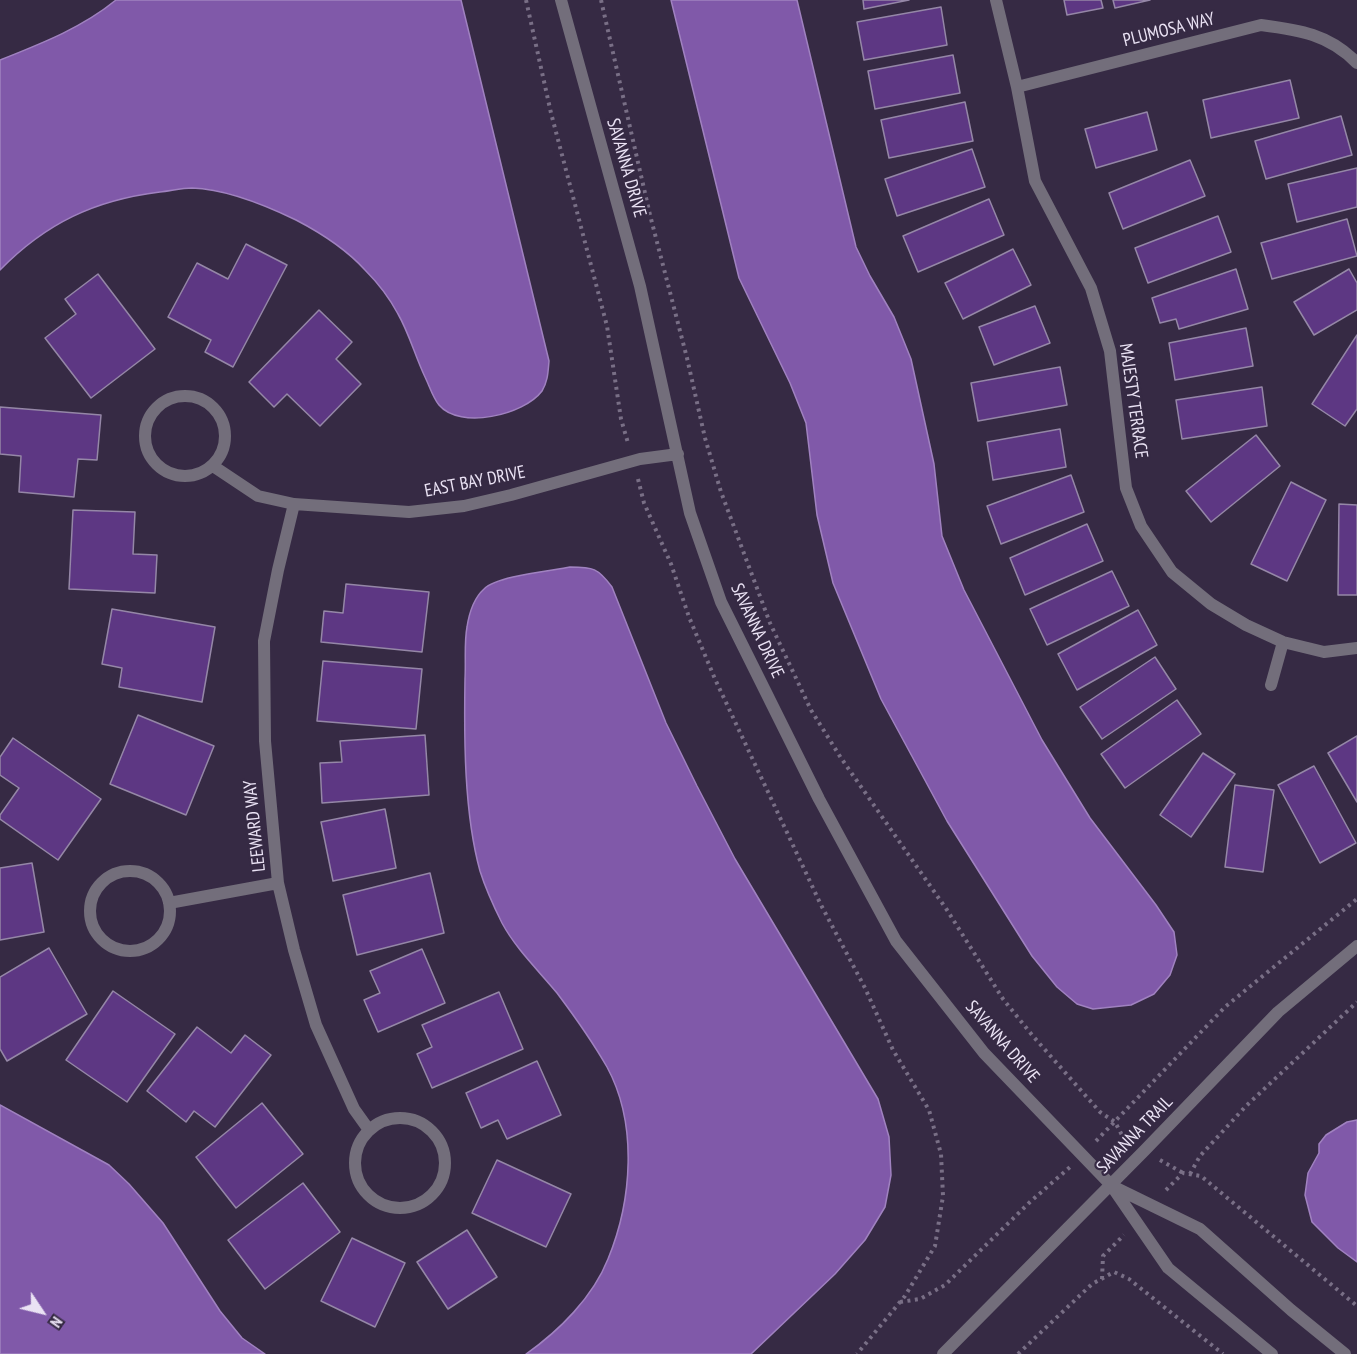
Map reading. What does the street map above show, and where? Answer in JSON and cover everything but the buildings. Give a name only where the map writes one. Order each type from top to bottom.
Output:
[{"type":"street","name":"SAVANNA DRIVE","points":[[561,0],[640,286],[690,513],[721,602],[819,799],[896,941],[984,1053],[1111,1185],[1168,1268],[1272,1354]]},
{"type":"street","name":"MAJESTY TERRACE","points":[[996,0],[1017,87],[1035,182],[1090,288],[1110,351],[1126,488],[1142,526],[1172,572],[1211,604],[1246,625],[1283,642],[1324,652],[1357,648]]},
{"type":"street","name":"PLUMOSA WAY","points":[[1017,87],[1262,25],[1303,30],[1345,50],[1357,63]]},
{"type":"street","points":[[193,396],[205,400],[215,408],[226,431],[221,456],[213,466],[196,475],[177,476],[165,472],[156,464],[148,453],[145,441],[150,417],[158,406],[168,399],[193,396]]},
{"type":"street","name":"EAST BAY DRIVE","points":[[213,466],[258,496],[294,504],[409,512],[465,506],[633,461],[678,454]]},
{"type":"street","name":"LEEWARD WAY","points":[[294,504],[264,641],[265,741],[278,883],[294,950],[316,1025],[354,1109],[369,1130]]},
{"type":"street","points":[[1271,685],[1283,642]]},
{"type":"street","points":[[122,872],[141,873],[157,881],[165,891],[169,903],[170,916],[167,928],[150,947],[138,951],[125,952],[113,948],[99,936],[90,920],[93,895],[100,884],[110,876],[122,872]]},
{"type":"street","points":[[169,903],[278,883]]},
{"type":"street","name":"SAVANNA TRAIL","points":[[943,1354],[1278,1012],[1357,946]]},
{"type":"street","points":[[394,1118],[408,1118],[421,1122],[433,1131],[441,1142],[445,1156],[445,1170],[441,1184],[432,1195],[407,1208],[393,1208],[379,1203],[368,1195],[360,1183],[356,1170],[356,1155],[360,1142],[369,1130],[380,1122],[394,1118]]},
{"type":"street","name":"SAVANNA DRIVE","points":[[1111,1185],[1200,1229],[1291,1310],[1345,1354]]},
{"type":"path","points":[[526,0],[552,113],[608,326],[621,419],[644,503],[671,564],[689,617],[715,679],[821,905],[865,988],[893,1050],[929,1110],[941,1154],[943,1196],[935,1246],[900,1302],[857,1354]]},
{"type":"path","points":[[601,0],[650,215],[705,438],[721,492],[774,632],[811,710],[947,910],[1003,999],[1100,1112],[1115,1122],[1123,1137],[1183,1173]]},
{"type":"path","points":[[900,1302],[920,1299],[945,1285],[1082,1155],[1225,1007],[1357,899]]},
{"type":"path","points":[[1190,1174],[1200,1155],[1246,1106],[1357,1002]]},
{"type":"path","points":[[1018,1354],[1092,1284],[1114,1272],[1129,1279],[1223,1354]]},
{"type":"shaded area","points":[[116,0],[461,0],[549,361],[547,380],[542,391],[533,400],[507,413],[476,418],[449,413],[435,399],[395,308],[379,285],[358,262],[333,242],[296,220],[218,191],[180,189],[136,196],[93,208],[73,216],[35,239],[0,270],[0,60],[75,27]]},
{"type":"shaded area","points":[[671,0],[797,0],[856,247],[894,317],[911,359],[934,464],[942,536],[964,590],[1042,740],[1090,818],[1174,932],[1177,955],[1170,975],[1154,994],[1131,1005],[1093,1009],[1077,1004],[1057,987],[1032,956],[947,821],[881,699],[833,583],[817,515],[806,423],[790,383],[739,278]]},
{"type":"shaded area","points":[[570,567],[584,567],[599,572],[612,587],[666,723],[697,786],[735,859],[878,1099],[889,1137],[891,1175],[885,1207],[865,1240],[835,1274],[751,1354],[526,1354],[551,1335],[574,1312],[602,1273],[622,1213],[628,1163],[627,1138],[624,1113],[607,1067],[564,1002],[508,933],[484,884],[471,825],[466,775],[466,639],[468,622],[477,597],[491,584],[512,577]]},
{"type":"shaded area","points":[[0,1105],[109,1165],[163,1223],[220,1311],[242,1338],[265,1354],[0,1354]]},
{"type":"shaded area","points":[[1357,1120],[1357,1262],[1338,1248],[1312,1222],[1305,1195],[1308,1173],[1319,1153],[1319,1144],[1326,1135],[1347,1122]]}]
